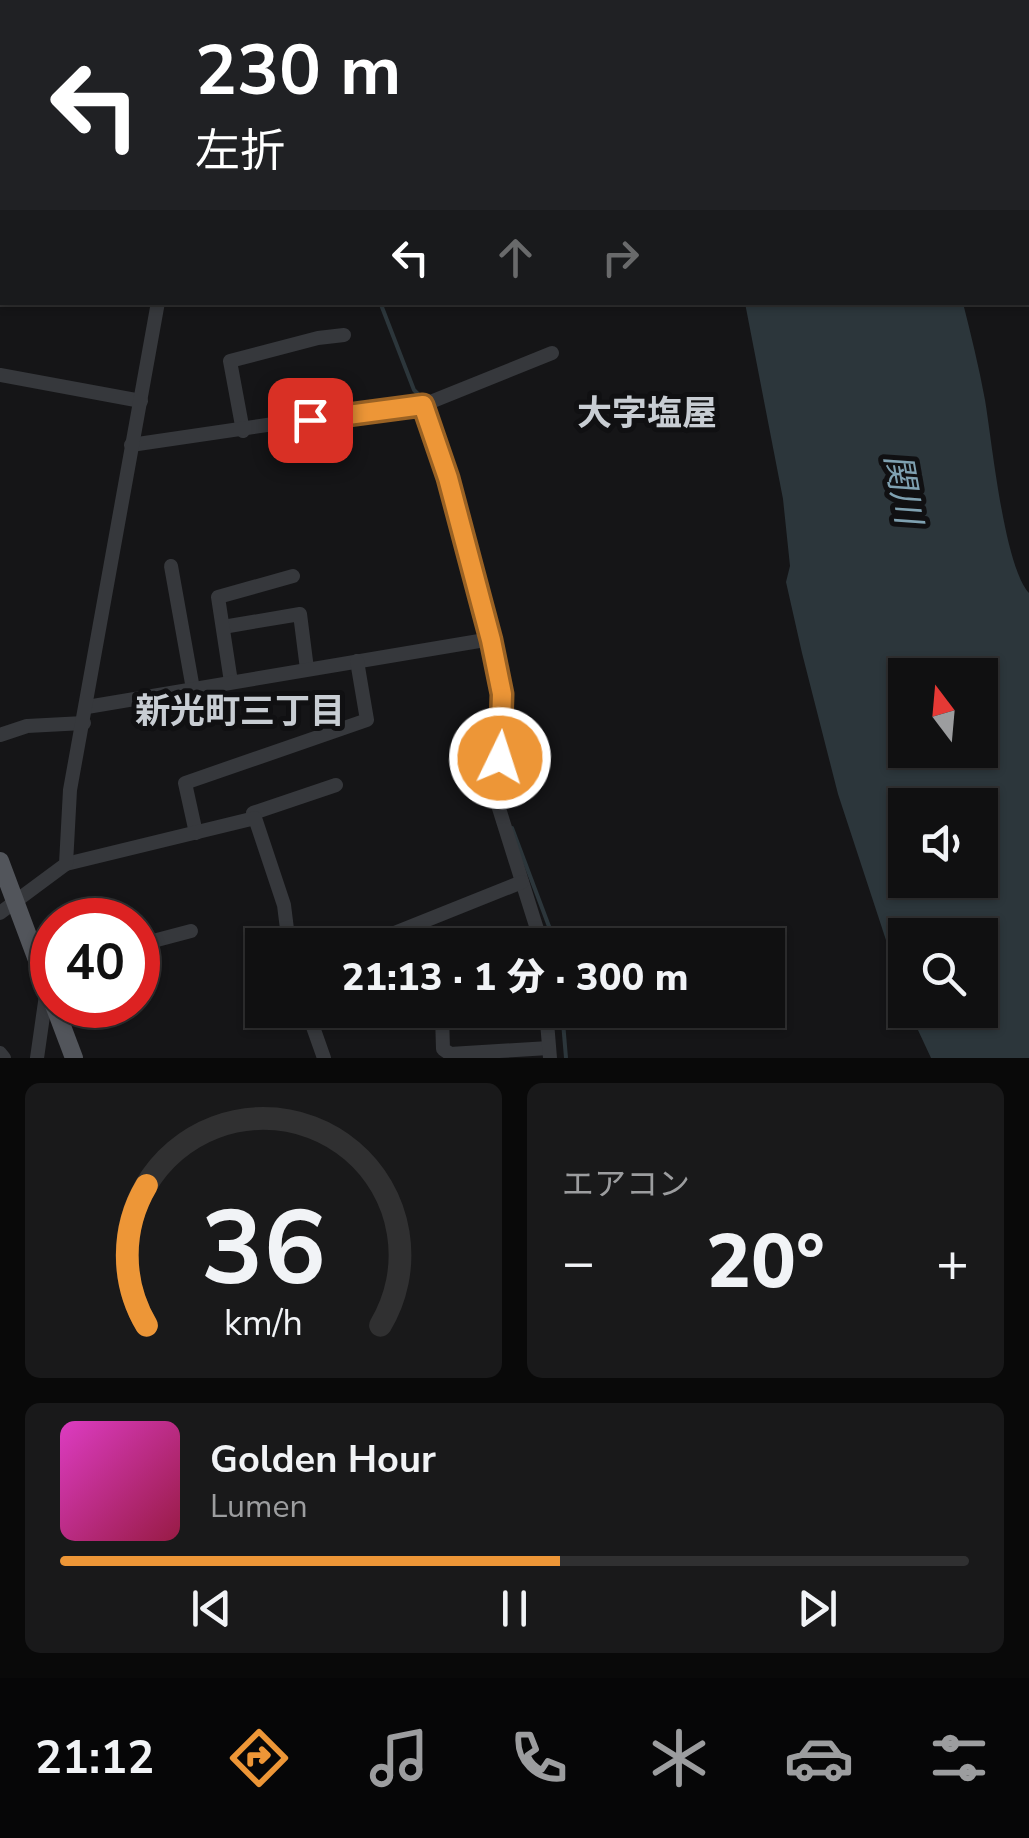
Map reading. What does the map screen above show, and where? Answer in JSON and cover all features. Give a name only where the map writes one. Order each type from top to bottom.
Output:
[{"type":"main road","points":[[0,860],[8,908],[30,949]]},
{"type":"main road","points":[[64,1028],[74,1058]]},
{"type":"street","points":[[66,864],[70,790],[157,305]]},
{"type":"street","points":[[243,430],[230,362],[344,334]]},
{"type":"street","points":[[131,446],[423,405],[552,353]]},
{"type":"street","points":[[0,376],[141,400]]},
{"type":"street","points":[[423,405],[448,478],[491,640],[503,712],[497,802],[537,928]]},
{"type":"street","points":[[171,566],[193,689]]},
{"type":"street","points":[[232,682],[218,596],[293,576]]},
{"type":"street","points":[[223,627],[300,614],[308,669]]},
{"type":"street","points":[[86,707],[491,640]]},
{"type":"street","points":[[196,834],[184,783],[367,720],[357,660]]},
{"type":"street","points":[[0,735],[27,726],[84,723]]},
{"type":"street","points":[[287,928],[284,905],[252,814],[336,785]]},
{"type":"street","points":[[8,908],[66,864],[254,818]]},
{"type":"street","points":[[407,928],[522,882]]},
{"type":"street","points":[[160,939],[191,931]]},
{"type":"street","points":[[37,1058],[42,1028]]},
{"type":"street","points":[[312,1028],[319,1056]]},
{"type":"street","points":[[443,1028],[443,1049],[450,1054],[549,1053],[547,1028]]},
{"type":"water","name":"関川","points":[[745,305],[964,305],[985,400],[1006,531],[1020,579],[1029,593],[1029,1058],[931,1058],[917,1028],[998,1028],[998,918],[888,918],[888,946],[838,794],[786,582],[790,566],[783,499]]},
{"type":"waterway","points":[[381,305],[414,390],[424,400]]},
{"type":"waterway","points":[[431,406],[453,464],[511,692],[513,729],[504,805]]},
{"type":"waterway","points":[[512,828],[550,928]]},
{"type":"waterway","points":[[564,1028],[566,1058]]},
{"type":"district","name":"大字塩屋","points":[[647,413]]},
{"type":"district","name":"新光町三丁目","points":[[240,711]]},
{"type":"route","points":[[310,420],[423,405],[448,478],[491,640],[502,694],[500,758]]}]
